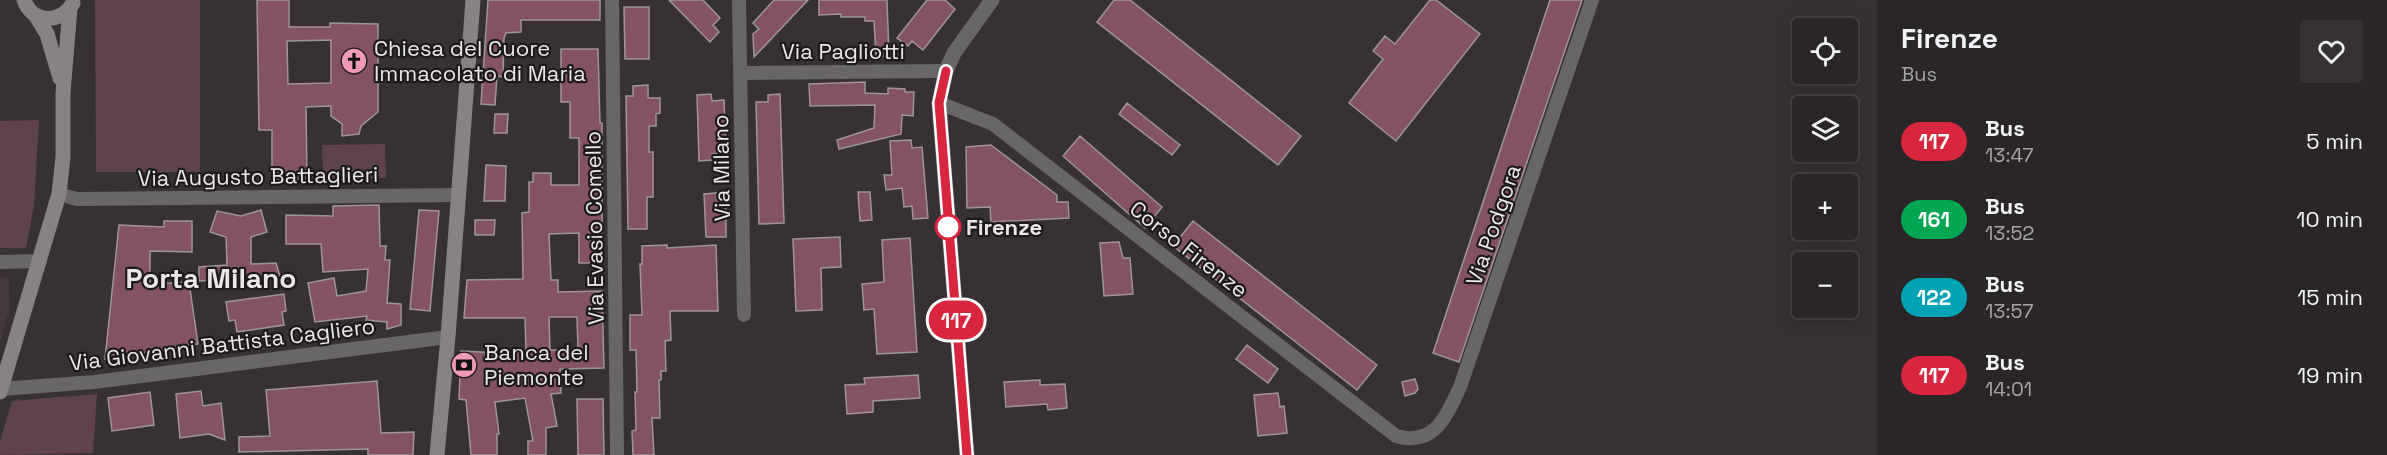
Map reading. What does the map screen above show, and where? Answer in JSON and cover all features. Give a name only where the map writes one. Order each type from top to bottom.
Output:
[{"type":"main road","points":[[24,0],[50,42],[63,93]]},
{"type":"main road","points":[[437,455],[459,195],[472,0]]},
{"type":"main road","points":[[36,16],[59,17],[72,4]]},
{"type":"main road","points":[[0,390],[59,194],[63,157],[63,93],[72,4]]},
{"type":"street","name":"Via Evasio Comello","points":[[612,0],[617,455]]},
{"type":"street","name":"Via Milano","points":[[739,0],[744,315]]},
{"type":"street","points":[[967,455],[939,103],[946,71],[954,53],[992,0]]},
{"type":"street","name":"Via Podgora","points":[[1407,439],[1425,436],[1437,429],[1460,387],[1592,0]]},
{"type":"street","name":"Via Pagliotti","points":[[740,73],[946,71]]},
{"type":"street","name":"Corso Firenze","points":[[939,103],[993,124],[1396,436],[1407,439]]},
{"type":"street","name":"Via Augusto Battaglieri","points":[[59,194],[77,199],[459,195]]},
{"type":"street","points":[[0,262],[40,261]]},
{"type":"street","name":"Via Giovanni Battista Cagliero","points":[[0,390],[94,382],[448,337]]},
{"type":"shaded area","points":[[95,0],[200,0],[200,172],[96,172]]},
{"type":"shaded area","points":[[39,120],[34,205],[26,248],[0,248],[0,121]]},
{"type":"shaded area","points":[[385,144],[386,178],[323,179],[322,145]]},
{"type":"shaded area","points":[[0,277],[9,277],[10,307],[0,343]]},
{"type":"shaded area","points":[[97,394],[93,453],[0,455],[0,442],[12,401]]},
{"type":"building","points":[[257,0],[289,0],[289,27],[330,27],[330,23],[378,24],[378,112],[361,126],[359,134],[342,136],[342,124],[331,116],[331,106],[306,107],[307,179],[272,179],[272,130],[259,130]],"holes":[[[331,40],[331,83],[288,84],[287,41]]]},
{"type":"building","points":[[488,0],[600,0],[600,20],[521,20],[521,32],[506,33],[504,38],[503,77],[497,76],[495,105],[481,104]]},
{"type":"building","points":[[669,0],[703,0],[720,18],[713,25],[719,32],[710,42]]},
{"type":"building","points":[[774,0],[808,0],[754,57],[753,34],[759,29],[753,23]]},
{"type":"building","points":[[819,0],[887,0],[889,56],[876,56],[874,21],[865,21],[865,17],[841,17],[841,14],[819,15]]},
{"type":"building","points":[[927,0],[945,0],[955,9],[923,50],[912,41],[908,46],[897,38]]},
{"type":"building","points":[[1114,0],[1130,0],[1301,136],[1278,165],[1097,22]]},
{"type":"building","points":[[1430,0],[1436,0],[1480,34],[1396,141],[1349,103],[1383,59],[1373,51],[1385,36],[1395,44]]},
{"type":"building","points":[[1550,0],[1582,0],[1459,362],[1433,353]]},
{"type":"building","points":[[624,7],[649,7],[649,59],[625,59]]},
{"type":"building","points":[[561,49],[598,49],[600,123],[602,123],[602,263],[579,263],[579,233],[549,234],[551,280],[558,280],[558,292],[602,291],[604,368],[560,369],[561,393],[551,394],[557,426],[546,428],[546,455],[528,455],[528,441],[533,441],[525,398],[495,402],[499,434],[497,434],[497,455],[471,455],[466,400],[459,399],[461,351],[501,353],[526,351],[525,318],[464,318],[467,280],[523,279],[522,213],[529,212],[529,182],[533,182],[533,173],[551,173],[551,185],[579,185],[579,138],[570,138],[570,102],[561,102]],"holes":[[[549,317],[577,317],[578,350],[550,350]]]},
{"type":"building","points":[[865,82],[865,93],[888,94],[888,88],[914,92],[913,116],[902,115],[901,134],[839,149],[837,140],[874,128],[875,105],[810,106],[809,84]]},
{"type":"building","points":[[648,85],[648,98],[660,98],[660,113],[656,114],[656,126],[649,126],[649,152],[653,152],[653,197],[647,197],[647,229],[628,229],[626,96],[633,96],[633,86]]},
{"type":"building","points":[[711,94],[712,101],[724,100],[726,154],[712,154],[712,160],[699,161],[697,95]]},
{"type":"building","points":[[780,94],[784,223],[759,224],[756,102],[768,102],[768,95]]},
{"type":"building","points":[[1127,103],[1180,145],[1172,155],[1119,114]]},
{"type":"building","points":[[495,114],[508,114],[507,133],[494,133]]},
{"type":"building","points":[[1080,136],[1162,207],[1145,228],[1063,156]]},
{"type":"building","points":[[911,140],[912,148],[922,147],[928,218],[913,219],[912,206],[904,207],[902,188],[886,190],[884,175],[892,175],[890,141]]},
{"type":"building","points":[[991,145],[1057,195],[1057,202],[1068,202],[1069,218],[991,222],[990,207],[967,208],[966,147]]},
{"type":"building","points":[[486,165],[506,166],[505,201],[484,201]]},
{"type":"building","points":[[726,192],[726,237],[706,237],[704,194]]},
{"type":"building","points":[[858,192],[870,192],[872,220],[860,221]]},
{"type":"building","points":[[379,205],[380,246],[386,246],[385,260],[390,260],[387,303],[401,304],[401,325],[387,329],[387,322],[366,320],[367,316],[315,322],[308,283],[334,278],[337,296],[366,291],[368,269],[323,272],[321,244],[286,244],[286,215],[333,216],[333,206]]},
{"type":"building","points":[[261,210],[267,232],[251,237],[251,264],[276,263],[280,276],[199,281],[199,267],[227,265],[226,237],[210,232],[217,211],[241,216]]},
{"type":"building","points":[[419,210],[439,211],[430,311],[410,309]]},
{"type":"building","points":[[475,220],[495,220],[494,235],[475,235]]},
{"type":"building","points":[[164,221],[192,221],[192,252],[150,251],[150,284],[189,282],[198,344],[105,359],[119,225],[164,227]]},
{"type":"building","points":[[1193,221],[1377,365],[1357,390],[1173,246]]},
{"type":"building","points":[[840,237],[841,267],[821,268],[822,310],[796,311],[793,239]]},
{"type":"building","points":[[910,238],[917,352],[877,354],[874,309],[864,310],[862,284],[884,282],[882,240]]},
{"type":"building","points":[[1119,242],[1123,258],[1130,258],[1133,294],[1104,296],[1100,243]]},
{"type":"building","points":[[667,245],[667,248],[716,245],[718,311],[670,311],[671,340],[665,341],[666,371],[661,371],[661,380],[659,380],[660,418],[652,418],[654,455],[633,455],[632,431],[636,430],[635,392],[637,392],[636,350],[630,350],[630,315],[642,315],[640,264],[642,264],[642,246]]},
{"type":"building","points":[[284,294],[286,311],[282,312],[284,325],[237,332],[235,320],[229,321],[226,302]]},
{"type":"building","points":[[1247,345],[1278,369],[1268,383],[1236,359]]},
{"type":"building","points":[[918,375],[920,398],[873,401],[873,412],[847,414],[845,385],[865,384],[864,378]]},
{"type":"building","points":[[1415,379],[1418,389],[1415,393],[1405,396],[1402,382]]},
{"type":"building","points":[[1040,380],[1040,385],[1065,384],[1067,408],[1048,410],[1047,404],[1006,407],[1004,382]]},
{"type":"building","points":[[377,381],[381,433],[414,432],[413,455],[368,455],[368,449],[239,452],[239,437],[270,436],[266,390]]},
{"type":"building","points":[[201,391],[203,406],[221,403],[225,440],[209,434],[180,438],[176,394]]},
{"type":"building","points":[[150,392],[154,425],[112,431],[108,398]]},
{"type":"building","points":[[1278,393],[1280,407],[1284,406],[1287,433],[1258,436],[1254,395]]},
{"type":"building","points":[[577,399],[603,399],[604,455],[578,455]]},
{"type":"bus line","name":"117","points":[[946,71],[939,103],[967,455]]},
{"type":"place","name":"Chiesa del Cuore Immacolato di Maria","points":[[354,61]]},
{"type":"place","name":"Firenze","points":[[948,227]]},
{"type":"place","name":"Banca del Piemonte","points":[[464,365]]},
{"type":"district","name":"Porta Milano","points":[[211,278]]}]
